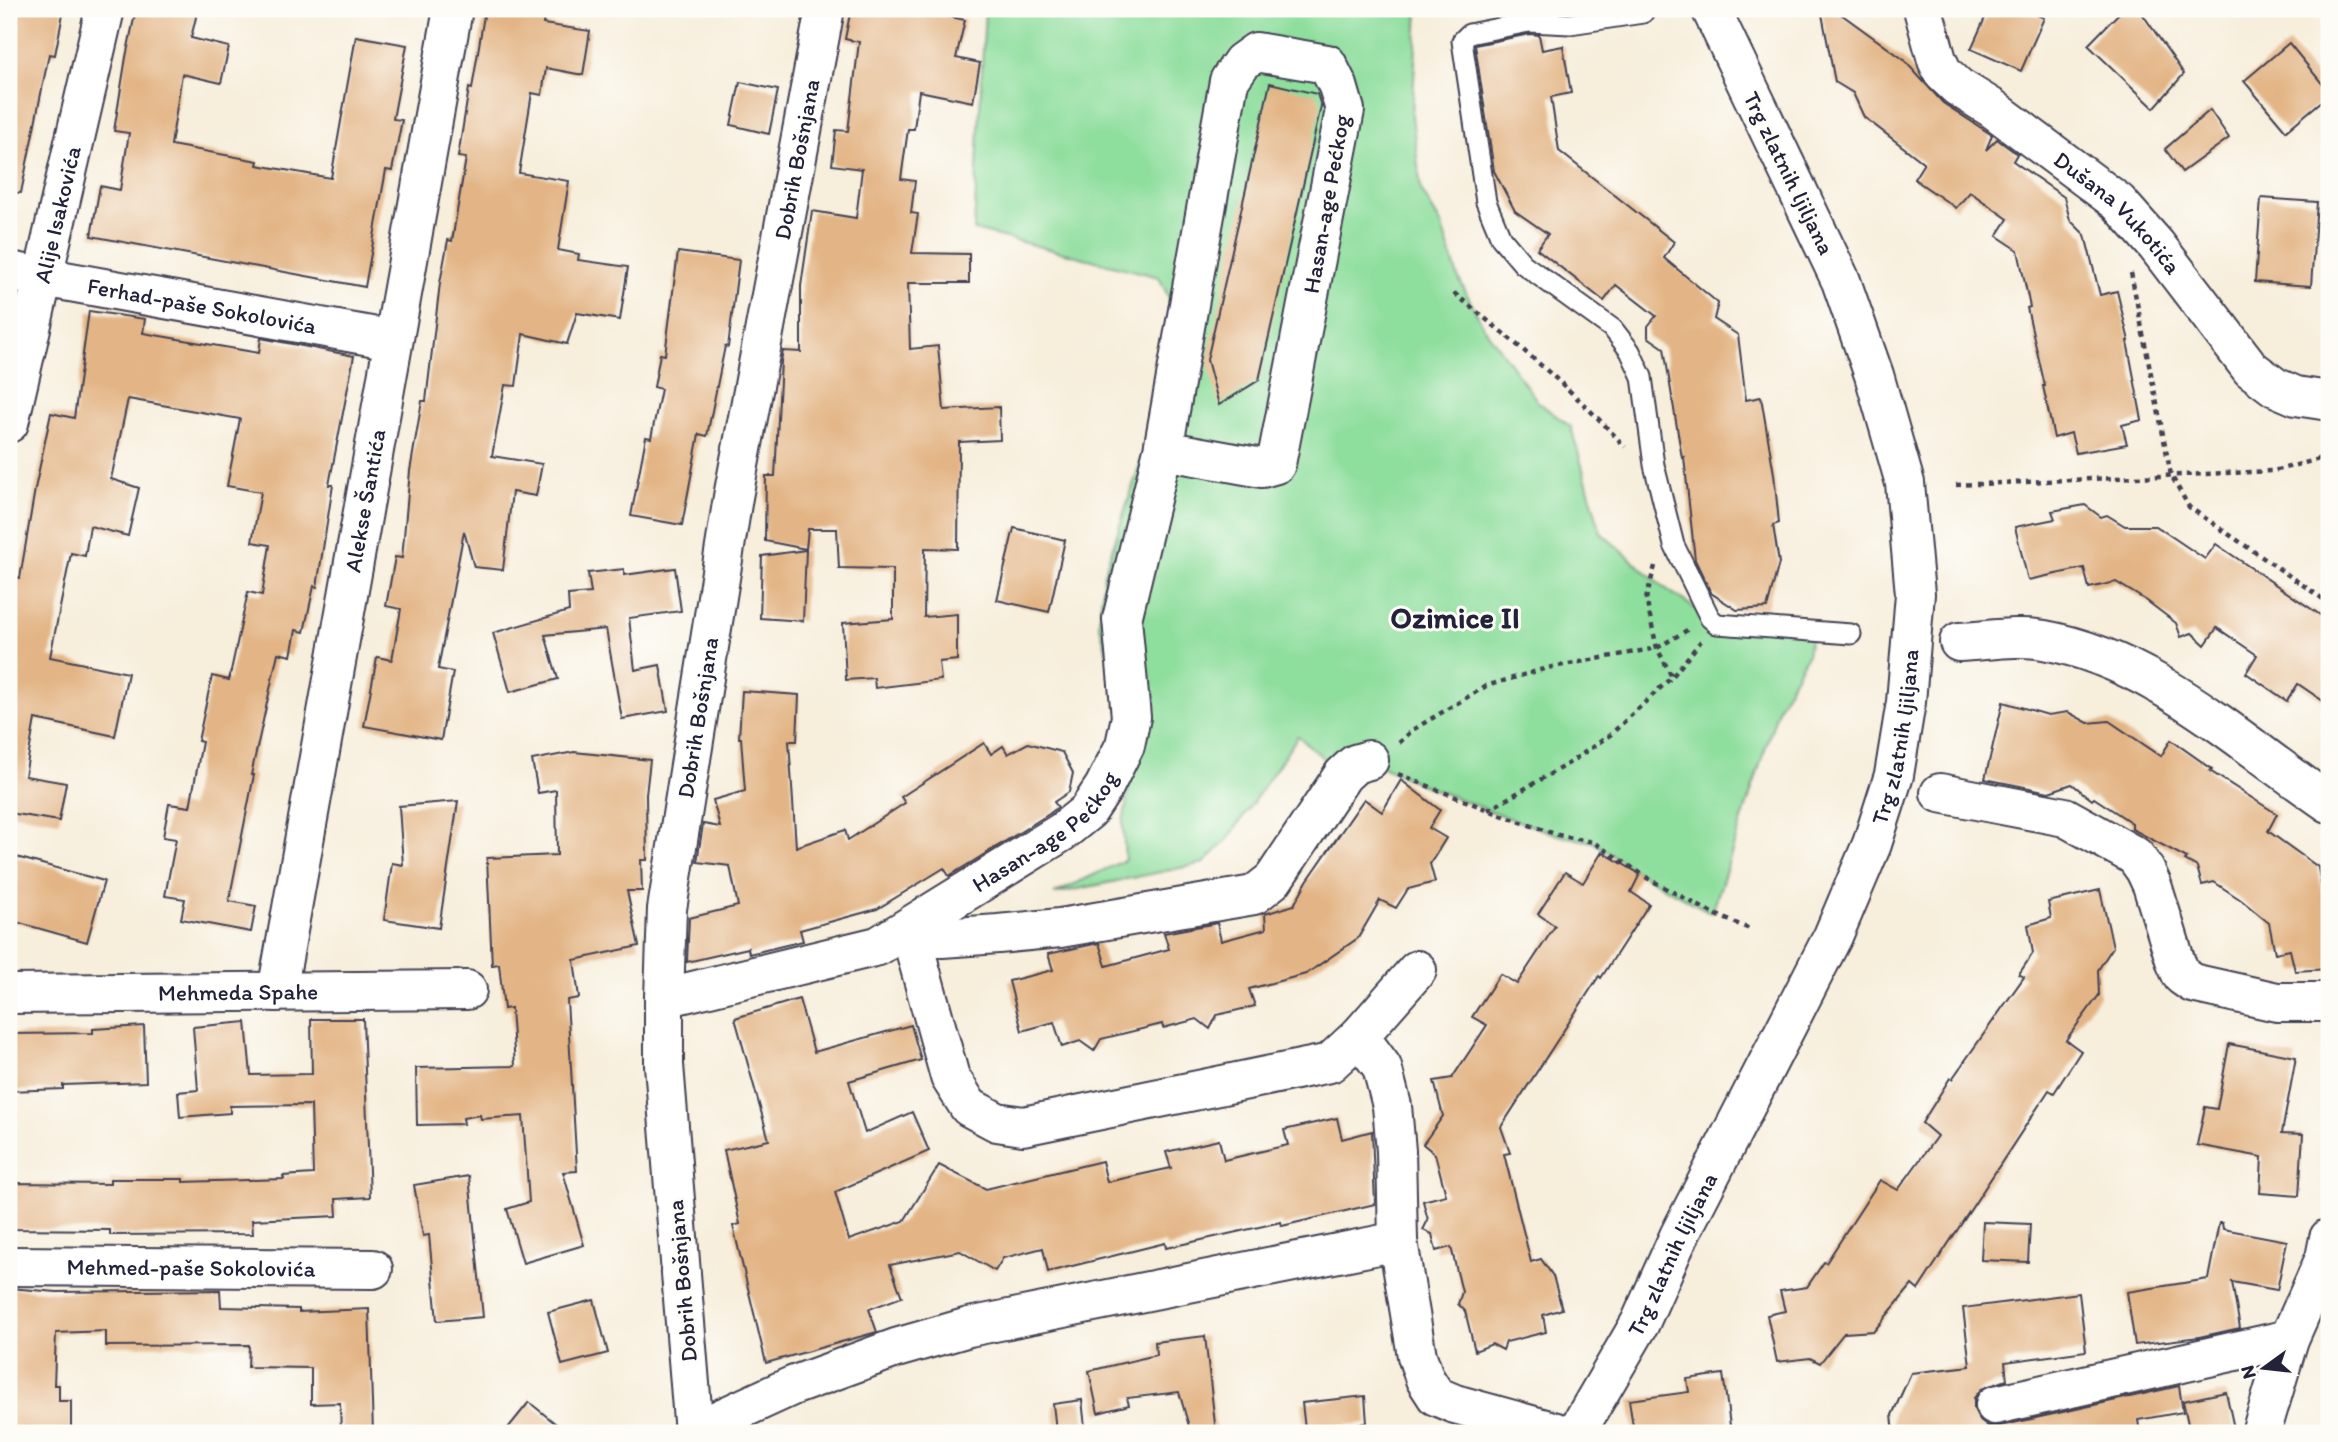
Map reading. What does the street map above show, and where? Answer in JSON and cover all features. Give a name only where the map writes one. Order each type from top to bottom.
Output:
[{"type":"street","name":"Alije Isakovića","points":[[9,423],[25,274],[105,9]]},
{"type":"street","name":"Alekse Šantića","points":[[276,992],[453,9]]},
{"type":"street","name":"Dobrih Bošnjana","points":[[694,1432],[664,1065],[667,909],[731,510],[825,9]]},
{"type":"street","name":"Trg zlatnih ljiljana","points":[[1576,1433],[1640,1324],[1679,1236],[1833,936],[1872,844],[1887,798],[1894,775],[1906,702],[1915,594],[1905,483],[1874,375],[1841,281],[1711,9]]},
{"type":"street","name":"Dušana Vukotića","points":[[1923,9],[1943,73],[1958,87],[1992,108],[2118,202],[2156,245],[2251,369],[2275,387],[2295,396],[2329,401]]},
{"type":"street","name":"Hasan-age Pećkog","points":[[664,998],[878,946],[1062,832],[1088,811],[1104,787],[1125,745],[1131,717],[1122,619],[1163,450],[1229,81],[1242,62],[1256,52],[1327,64],[1338,86],[1345,110],[1276,464],[1262,468],[1163,450]]},
{"type":"street","name":"Ferhad-paše Sokolovića","points":[[25,274],[394,340]]},
{"type":"street","points":[[1958,642],[2040,639],[2082,648],[2140,672],[2202,712],[2329,803]]},
{"type":"street","points":[[909,928],[942,938],[998,934],[1060,928],[1254,895],[1273,880],[1343,775],[1355,764],[1369,760]]},
{"type":"street","points":[[1940,793],[2065,817],[2134,856],[2146,870],[2176,963],[2182,976],[2192,983],[2277,1002],[2329,1002]]},
{"type":"street","points":[[909,928],[950,1077],[970,1107],[997,1122],[1023,1126],[1330,1063],[1359,1036],[1418,970]]},
{"type":"street","name":"Mehmeda Spahe","points":[[9,994],[467,990]]},
{"type":"street","points":[[1359,1036],[1382,1067],[1392,1106],[1398,1241],[1417,1356],[1425,1379],[1436,1396],[1455,1404],[1560,1433]]},
{"type":"street","points":[[2261,1433],[2289,1339],[2325,1258],[2329,1238]]},
{"type":"street","points":[[694,1432],[792,1386],[896,1348],[969,1327],[1398,1241]]},
{"type":"street","name":"Mehmed-paše Sokolovića","points":[[9,1266],[373,1269]]},
{"type":"street","points":[[1996,1405],[2289,1339]]},
{"type":"lane","points":[[1643,13],[1570,24],[1529,22],[1469,34],[1462,41],[1461,49],[1486,202],[1501,238],[1523,264],[1613,329],[1630,351],[1642,377],[1654,465],[1674,545],[1713,621],[1850,634]]},
{"type":"path","points":[[2131,270],[2171,475],[2189,507],[2329,603]]},
{"type":"path","points":[[1454,293],[1517,345],[1602,422],[1630,453]]},
{"type":"path","points":[[1956,485],[2273,471],[2316,460],[2329,453]]},
{"type":"path","points":[[1658,555],[1646,599],[1657,648],[1672,677]]},
{"type":"path","points":[[1369,760],[1388,753],[1414,729],[1486,686],[1547,668],[1657,648],[1713,621]]},
{"type":"path","points":[[1487,810],[1569,763],[1610,735],[1672,677],[1713,621]]},
{"type":"path","points":[[1369,760],[1420,784],[1487,810],[1558,835],[1592,842],[1649,879],[1712,913],[1752,930]]},
{"type":"green space","points":[[985,9],[1418,9],[1412,116],[1421,190],[1441,224],[1458,277],[1483,326],[1538,402],[1571,427],[1601,533],[1662,586],[1709,618],[1811,631],[1807,655],[1779,706],[1712,913],[1649,879],[1593,842],[1558,835],[1501,815],[1420,784],[1369,760],[1343,775],[1298,736],[1228,839],[1204,863],[1054,894],[1125,860],[1123,823],[1130,783],[1121,754],[1127,725],[1099,623],[1104,574],[1184,330],[1159,277],[974,230]]},
{"type":"building","points":[[9,9],[64,9],[55,55],[49,54],[21,193],[9,192]]},
{"type":"building","points":[[136,9],[179,9],[197,13],[191,38],[229,47],[221,83],[182,74],[171,145],[258,161],[257,165],[331,178],[356,36],[407,45],[393,119],[402,120],[392,171],[386,170],[365,287],[91,236],[100,186],[120,190],[129,133],[114,131]]},
{"type":"building","points":[[485,9],[545,9],[543,24],[590,31],[583,75],[546,68],[542,95],[532,93],[519,173],[569,181],[558,250],[579,254],[578,260],[628,267],[620,320],[577,313],[567,344],[523,334],[516,386],[505,385],[492,456],[542,464],[536,496],[512,492],[503,570],[474,567],[464,531],[438,669],[453,672],[441,740],[364,726],[377,657],[392,660],[401,609],[386,606],[395,557],[402,558],[410,471],[422,401],[426,401],[440,283],[448,240],[452,241],[466,158],[458,157]]},
{"type":"building","points":[[851,9],[912,9],[965,20],[956,58],[980,63],[973,102],[919,91],[914,129],[908,129],[901,179],[915,181],[911,213],[918,214],[912,253],[969,254],[969,283],[908,283],[910,349],[938,346],[944,410],[999,407],[1000,440],[959,442],[958,549],[925,548],[924,617],[957,614],[957,660],[939,662],[941,680],[875,688],[874,678],[846,680],[843,623],[893,619],[893,569],[839,568],[837,529],[808,529],[806,549],[765,541],[766,476],[775,476],[781,361],[783,351],[801,352],[801,286],[812,211],[856,218],[862,169],[832,165],[836,130],[848,131],[859,42],[845,39]]},
{"type":"building","points":[[1821,9],[1834,9],[1903,59],[1943,103],[1992,135],[1986,150],[1997,139],[2017,154],[2013,161],[2064,197],[2070,220],[2085,235],[2100,295],[2117,291],[2129,341],[2142,420],[2122,425],[2127,444],[2076,453],[2071,433],[2054,438],[2018,250],[1997,236],[2008,219],[1970,192],[1956,208],[1914,179],[1924,163],[1864,117],[1853,93],[1835,82]]},
{"type":"building","points":[[1989,9],[2024,9],[2044,18],[2021,71],[1971,49]]},
{"type":"building","points":[[2123,9],[2139,9],[2184,74],[2154,108],[2088,45]]},
{"type":"building","points":[[1530,34],[1539,35],[1542,50],[1563,46],[1571,93],[1551,97],[1559,151],[1674,242],[1664,258],[1718,303],[1714,319],[1738,335],[1746,400],[1761,397],[1774,474],[1779,523],[1773,525],[1779,563],[1767,608],[1737,610],[1711,593],[1695,560],[1684,457],[1682,458],[1664,348],[1648,337],[1648,326],[1656,316],[1616,285],[1604,301],[1537,249],[1548,234],[1515,211],[1494,171],[1475,45]]},
{"type":"building","points":[[2289,43],[2329,95],[2286,131],[2244,81]]},
{"type":"building","points":[[740,82],[778,90],[769,134],[731,125]]},
{"type":"building","points":[[1270,83],[1317,94],[1321,106],[1259,380],[1219,405],[1207,360]]},
{"type":"building","points":[[2210,110],[2229,138],[2182,172],[2165,149]]},
{"type":"building","points":[[2261,198],[2317,202],[2311,286],[2255,282]]},
{"type":"building","points":[[678,252],[739,260],[728,347],[725,346],[707,436],[699,434],[682,525],[631,516],[646,437],[651,438],[661,389],[654,387],[660,354],[665,355]]},
{"type":"building","points":[[89,311],[145,319],[143,333],[259,353],[261,338],[354,356],[329,485],[333,485],[317,587],[314,586],[304,632],[296,630],[291,656],[278,653],[251,775],[254,775],[229,901],[256,906],[251,932],[181,919],[185,899],[165,896],[176,839],[163,837],[169,804],[190,807],[202,742],[198,741],[212,676],[229,680],[248,592],[262,595],[270,545],[252,542],[261,492],[227,486],[240,419],[128,399],[111,479],[139,488],[128,536],[90,526],[85,556],[71,553],[50,657],[128,673],[115,736],[35,719],[25,776],[66,783],[59,821],[9,813],[9,612],[16,577],[20,578],[51,413],[74,418]]},
{"type":"building","points":[[2085,505],[2101,517],[2107,515],[2125,526],[2156,526],[2205,559],[2216,544],[2329,621],[2329,705],[2298,684],[2287,701],[2246,673],[2257,655],[2217,628],[2205,645],[2192,633],[2181,637],[2176,623],[2116,582],[2089,588],[2084,568],[2028,580],[2015,527],[2055,519],[2052,511]]},
{"type":"building","points":[[1014,528],[1065,540],[1049,612],[997,600]]},
{"type":"building","points":[[806,550],[803,621],[760,618],[762,556]]},
{"type":"building","points":[[675,568],[681,611],[629,618],[635,670],[660,665],[668,711],[622,719],[606,629],[545,635],[558,679],[510,692],[493,633],[569,611],[568,595],[591,593],[588,573],[624,569],[624,575]]},
{"type":"building","points":[[742,691],[799,695],[797,741],[789,741],[796,847],[845,830],[848,840],[905,803],[901,797],[984,743],[991,754],[1003,746],[1008,754],[1028,743],[1062,752],[1073,773],[1069,792],[1054,802],[1058,807],[1049,814],[972,862],[949,876],[944,868],[877,909],[800,930],[803,941],[749,954],[748,948],[687,962],[689,918],[738,906],[730,866],[697,862],[703,824],[720,827],[713,800],[745,791],[739,738]]},
{"type":"building","points":[[2003,702],[2048,715],[2068,712],[2088,723],[2109,721],[2161,756],[2171,740],[2212,769],[2210,771],[2277,814],[2268,831],[2318,867],[2322,891],[2329,896],[2329,969],[2295,971],[2290,950],[2275,953],[2269,923],[2214,882],[2202,885],[2197,867],[2185,860],[2187,858],[2132,829],[2132,823],[2094,798],[2092,800],[2072,784],[2049,792],[1985,779]]},
{"type":"building","points":[[574,752],[650,760],[646,795],[647,860],[641,860],[642,891],[627,891],[639,946],[574,960],[579,998],[567,1000],[577,1171],[563,1172],[584,1245],[523,1263],[507,1209],[529,1202],[523,1116],[481,1119],[480,1115],[463,1118],[464,1124],[417,1125],[416,1068],[515,1066],[511,1008],[504,1009],[499,964],[492,965],[487,858],[557,855],[556,790],[538,793],[532,760]]},
{"type":"building","points":[[1401,780],[1440,810],[1429,828],[1446,838],[1430,864],[1435,882],[1408,889],[1396,908],[1380,900],[1358,938],[1306,974],[1249,989],[1255,1006],[1217,1015],[1210,1029],[1197,1019],[1163,1028],[1162,1024],[1101,1039],[1094,1051],[1080,1041],[1062,1047],[1054,1022],[1022,1031],[1009,981],[1053,970],[1048,954],[1099,943],[1106,966],[1169,949],[1164,933],[1217,923],[1221,941],[1266,929],[1265,914],[1294,905],[1307,881],[1364,799],[1382,812]]},
{"type":"building","points":[[458,801],[439,928],[384,920],[392,863],[403,865],[399,806]]},
{"type":"building","points":[[1602,852],[1640,874],[1631,892],[1649,904],[1501,1127],[1510,1153],[1504,1154],[1531,1262],[1541,1259],[1553,1276],[1562,1309],[1543,1315],[1546,1332],[1506,1342],[1503,1350],[1492,1344],[1475,1351],[1465,1311],[1458,1304],[1462,1292],[1451,1247],[1436,1251],[1432,1234],[1423,1230],[1428,1220],[1423,1201],[1446,1195],[1435,1154],[1423,1144],[1443,1116],[1434,1081],[1452,1078],[1487,1025],[1472,1017],[1500,974],[1517,984],[1555,926],[1538,914],[1565,872],[1583,883]]},
{"type":"building","points":[[9,855],[104,881],[87,942],[9,920]]},
{"type":"building","points":[[2100,890],[2113,947],[2098,970],[2099,995],[2066,1040],[2081,1051],[2054,1093],[2049,1090],[1918,1290],[1912,1285],[1874,1331],[1844,1333],[1820,1363],[1810,1358],[1777,1362],[1767,1315],[1785,1311],[1780,1291],[1807,1287],[1824,1262],[1826,1263],[1880,1180],[1898,1190],[1937,1136],[1922,1123],[1950,1078],[1952,1079],[2024,977],[2019,974],[2033,953],[2028,925],[2051,918],[2048,902]]},
{"type":"building","points":[[799,999],[814,1052],[911,1025],[921,1060],[849,1081],[865,1133],[912,1112],[929,1151],[835,1192],[849,1240],[904,1221],[939,1165],[986,1189],[1102,1161],[1107,1182],[1171,1168],[1166,1152],[1219,1140],[1224,1160],[1288,1145],[1284,1130],[1337,1118],[1342,1139],[1372,1131],[1375,1204],[1282,1226],[1281,1222],[1166,1248],[1165,1243],[1048,1272],[1043,1248],[1003,1258],[995,1271],[960,1251],[890,1265],[902,1297],[869,1309],[877,1332],[766,1363],[733,1226],[740,1224],[724,1150],[769,1140],[735,1018]]},
{"type":"building","points":[[311,1019],[363,1019],[370,1197],[336,1199],[337,1216],[252,1220],[253,1234],[110,1235],[110,1230],[9,1229],[9,1183],[110,1184],[110,1179],[183,1179],[183,1182],[284,1179],[283,1176],[313,1174],[311,1105],[230,1106],[230,1113],[180,1117],[178,1092],[198,1090],[193,1027],[246,1022],[251,1075],[312,1074]]},
{"type":"building","points":[[144,1026],[146,1082],[63,1085],[63,1089],[9,1091],[9,1034],[93,1033],[93,1029]]},
{"type":"building","points":[[2229,1044],[2296,1057],[2282,1133],[2303,1134],[2299,1196],[2260,1193],[2262,1157],[2197,1145],[2205,1107],[2217,1109]]},
{"type":"building","points":[[469,1176],[483,1317],[437,1321],[429,1235],[423,1236],[414,1185]]},
{"type":"building","points":[[1983,1222],[2030,1224],[2028,1262],[1981,1260]]},
{"type":"building","points":[[2219,1223],[2222,1223],[2223,1229],[2287,1241],[2277,1290],[2232,1282],[2240,1328],[2199,1337],[2135,1345],[2127,1292],[2208,1279]]},
{"type":"building","points":[[9,1288],[57,1292],[220,1290],[221,1307],[299,1309],[299,1312],[369,1309],[373,1433],[341,1433],[340,1403],[311,1404],[311,1368],[248,1367],[249,1345],[106,1346],[106,1331],[56,1333],[54,1385],[59,1385],[59,1401],[71,1401],[71,1433],[9,1433]]},
{"type":"building","points":[[2079,1293],[2086,1351],[2005,1362],[2007,1380],[1981,1389],[1974,1398],[1974,1409],[1979,1419],[1988,1426],[2000,1426],[2179,1386],[2183,1412],[2138,1420],[2140,1433],[1894,1433],[1892,1415],[1911,1373],[1970,1366],[1963,1308]]},
{"type":"building","points":[[594,1300],[608,1353],[562,1365],[548,1312]]},
{"type":"building","points":[[1205,1336],[1216,1433],[1191,1433],[1179,1392],[1127,1398],[1129,1405],[1098,1413],[1089,1371],[1156,1355],[1155,1342]]},
{"type":"building","points":[[1723,1374],[1731,1433],[1634,1433],[1629,1400],[1689,1392],[1687,1379]]},
{"type":"building","points":[[2226,1392],[2235,1433],[2190,1433],[2183,1401]]},
{"type":"building","points":[[1365,1396],[1367,1423],[1305,1429],[1302,1403]]},
{"type":"building","points":[[1082,1400],[1085,1427],[1056,1430],[1053,1404]]},
{"type":"building","points":[[529,1402],[567,1433],[504,1433]]},
{"type":"district","name":"Ozimice II","points":[[1455,618]]}]
